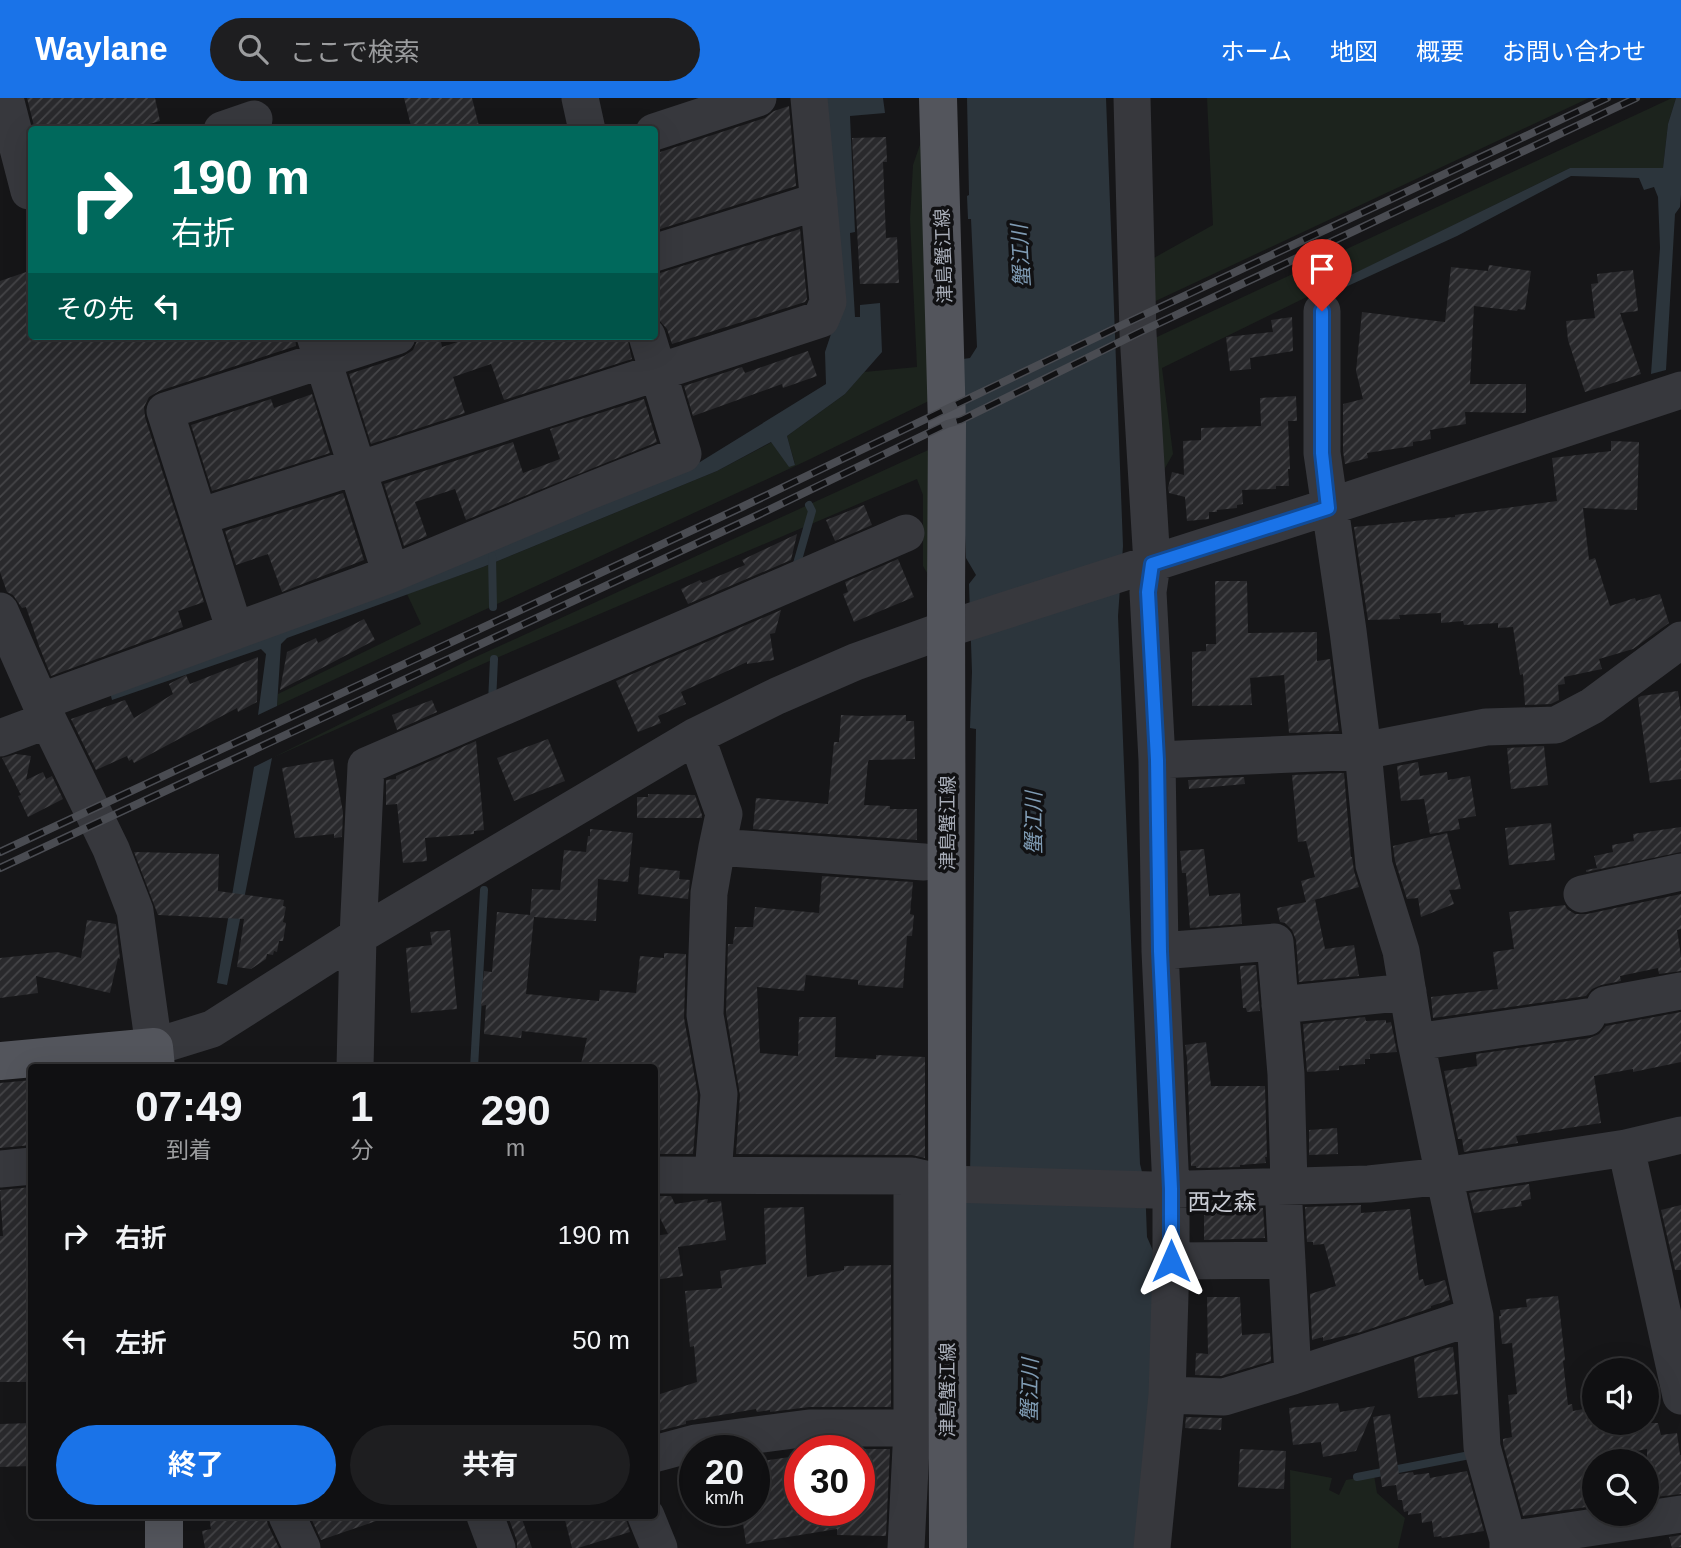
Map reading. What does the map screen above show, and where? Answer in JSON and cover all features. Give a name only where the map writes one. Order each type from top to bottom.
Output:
[{"type":"main road","name":"津島蟹江線","points":[[938,98],[947,424],[956,626],[939,1181],[948,1548]]},
{"type":"main road","points":[[0,1061],[155,1057]]},
{"type":"main road","points":[[164,1519],[164,1548]]},
{"type":"street","points":[[5,98],[20,195]]},
{"type":"street","points":[[580,98],[586,126]]},
{"type":"street","points":[[658,131],[758,98]]},
{"type":"street","points":[[199,517],[821,319],[828,302],[809,98]]},
{"type":"street","points":[[1132,98],[1144,567],[1148,592],[1157,760],[1161,1190],[1171,1261],[1167,1395],[1152,1548]]},
{"type":"street","points":[[658,253],[818,201]]},
{"type":"street","points":[[1322,311],[1322,453],[1348,631],[1374,865],[1401,951],[1416,1042],[1475,1316],[1482,1447],[1508,1544],[1681,1514]]},
{"type":"street","points":[[234,631],[165,411],[319,348],[371,340]]},
{"type":"street","points":[[0,738],[44,711],[234,631],[391,574],[683,454],[648,340]]},
{"type":"street","points":[[319,348],[391,574]]},
{"type":"street","points":[[0,611],[44,711],[111,849],[135,911],[155,1057],[212,1029],[358,936],[696,736],[777,696],[855,662],[956,626],[1328,508],[1681,390]]},
{"type":"street","points":[[355,1064],[366,765],[906,533]]},
{"type":"street","points":[[1157,760],[1363,751],[1486,727],[1556,725],[1592,706],[1681,640]]},
{"type":"street","points":[[696,736],[724,814],[709,893],[705,1015],[719,1094],[713,1175]]},
{"type":"street","points":[[717,847],[924,862]]},
{"type":"street","points":[[1582,894],[1681,872]]},
{"type":"street","points":[[1160,951],[1275,942],[1286,1073],[1287,1260],[1293,1376]]},
{"type":"street","points":[[1416,1042],[1596,1011],[1681,991]]},
{"type":"street","points":[[1280,1005],[1408,992]]},
{"type":"street","points":[[658,1175],[939,1181],[1161,1190],[1369,1184],[1444,1176],[1626,1148],[1681,1135]]},
{"type":"street","points":[[1626,1148],[1681,1396]]},
{"type":"street","points":[[0,1169],[28,1166]]},
{"type":"street","points":[[906,1548],[912,1428],[939,1181]]},
{"type":"street","points":[[1171,1261],[1287,1260]]},
{"type":"street","points":[[1167,1395],[1224,1397],[1475,1316]]},
{"type":"street","points":[[658,1453],[695,1443],[809,1428],[912,1428]]},
{"type":"street","points":[[288,1519],[302,1548]]},
{"type":"street","points":[[486,1519],[497,1548]]},
{"type":"street","points":[[647,1519],[659,1548]]},
{"type":"shaded area","points":[[1207,98],[1589,98],[1145,306],[1143,264],[1213,225]]},
{"type":"shaded area","points":[[1676,98],[1668,124],[1663,168],[1570,168],[1162,368],[1173,454],[1153,489],[1144,343]]},
{"type":"shaded area","points":[[923,136],[937,397],[806,461],[277,706],[278,694],[421,624],[407,594],[483,567],[717,471],[772,442],[789,466],[795,464],[787,436],[845,394],[864,372],[917,367],[910,219],[913,165]]},
{"type":"shaded area","points":[[937,446],[935,586],[923,566],[923,495],[917,479],[494,659],[272,758],[469,660]]},
{"type":"shaded area","points":[[1290,1470],[1332,1478],[1329,1490],[1339,1495],[1346,1480],[1374,1475],[1377,1493],[1405,1518],[1398,1548],[1291,1548]]},
{"type":"water","points":[[823,98],[883,98],[885,113],[850,116],[855,232],[850,233],[855,317],[860,317],[860,305],[880,303],[882,352],[845,394],[787,436],[795,465],[789,467],[771,442],[717,471],[483,567],[287,638],[281,644],[277,706],[258,715],[266,654],[261,649],[112,700],[110,692],[488,551],[700,462],[826,384],[825,352],[838,313]]},
{"type":"water","name":"蟹江川","points":[[967,98],[1106,98],[1123,546],[1118,616],[1140,1164],[1145,1184],[1147,1237],[1154,1253],[1152,1365],[1136,1548],[967,1548],[966,1201],[970,1177],[976,729],[970,728],[972,672],[969,584],[976,575],[966,558],[962,468],[963,359],[970,358],[977,347],[971,219],[968,219],[967,196]]},
{"type":"water","points":[[1676,98],[1681,98],[1681,195],[1680,207],[1675,214],[1666,370],[1651,374],[1660,248],[1658,197],[1654,187],[1644,190],[1639,178],[1571,176],[1457,236],[1315,301],[1314,293],[1570,168],[1663,168],[1668,124]]},
{"type":"water","points":[[272,758],[227,985],[217,983],[254,767]]},
{"type":"building","points":[[27,98],[155,98],[160,121],[146,126],[34,126]]},
{"type":"building","points":[[404,98],[472,98],[479,126],[411,126]]},
{"type":"building","points":[[789,106],[796,186],[658,230],[658,153],[765,118],[774,111]]},
{"type":"building","points":[[886,137],[887,162],[883,162],[886,238],[897,237],[899,283],[860,284],[852,138]]},
{"type":"building","points":[[800,229],[807,299],[805,302],[672,344],[667,329],[658,319],[660,273]]},
{"type":"building","points":[[1489,265],[1531,271],[1525,310],[1474,306],[1470,384],[1526,384],[1526,413],[1465,412],[1466,424],[1430,430],[1431,439],[1413,442],[1413,446],[1367,453],[1368,458],[1345,464],[1343,404],[1363,399],[1356,371],[1362,312],[1445,322],[1451,267],[1488,271]]},
{"type":"building","points":[[1633,270],[1638,311],[1620,313],[1641,374],[1585,392],[1568,340],[1566,321],[1595,318],[1591,284],[1598,283],[1597,274]]},
{"type":"building","points":[[28,271],[28,340],[295,340],[296,346],[159,391],[149,397],[144,407],[145,417],[204,602],[178,611],[183,627],[51,676],[26,607],[22,608],[13,595],[7,592],[0,572],[0,281]]},
{"type":"building","points":[[1292,317],[1293,351],[1250,358],[1251,369],[1230,371],[1226,337],[1273,332],[1271,320]]},
{"type":"building","points":[[441,340],[442,347],[464,340],[628,340],[632,359],[504,400],[491,364],[453,377],[465,413],[371,444],[349,374],[404,356],[413,350],[417,341]]},
{"type":"building","points":[[808,351],[817,376],[783,388],[782,384],[693,416],[684,386],[742,367],[745,373]]},
{"type":"building","points":[[312,394],[330,453],[212,491],[191,425],[271,399],[274,408]]},
{"type":"building","points":[[1296,396],[1297,421],[1288,421],[1289,486],[1242,490],[1243,504],[1237,505],[1237,508],[1209,512],[1209,519],[1187,521],[1185,497],[1169,493],[1168,488],[1172,472],[1184,475],[1183,441],[1201,440],[1201,428],[1261,426],[1260,398]]},
{"type":"building","points":[[644,399],[657,442],[466,520],[455,489],[415,502],[427,536],[404,546],[384,484],[513,442],[523,473],[560,459],[550,429]]},
{"type":"building","points":[[1611,441],[1639,442],[1637,510],[1583,508],[1589,560],[1595,558],[1610,606],[1660,594],[1669,623],[1633,649],[1599,659],[1602,669],[1564,677],[1565,684],[1558,685],[1559,700],[1551,704],[1525,705],[1523,674],[1520,675],[1513,627],[1498,628],[1498,623],[1464,625],[1463,621],[1441,623],[1441,613],[1368,620],[1354,527],[1455,517],[1557,501],[1552,458],[1611,451]]},
{"type":"building","points":[[343,493],[364,560],[282,592],[268,554],[236,565],[225,531]]},
{"type":"building","points":[[864,505],[872,525],[835,541],[826,520]]},
{"type":"building","points":[[797,534],[791,560],[688,604],[681,589],[745,565],[742,560]]},
{"type":"building","points":[[898,559],[914,597],[854,622],[843,594],[848,592],[845,582]]},
{"type":"building","points":[[1215,581],[1247,581],[1248,633],[1317,632],[1317,661],[1330,659],[1339,731],[1289,733],[1284,675],[1250,678],[1252,705],[1192,706],[1192,652],[1206,651],[1206,644],[1216,644]]},
{"type":"building","points":[[781,610],[775,633],[770,634],[774,660],[747,662],[681,692],[686,704],[658,716],[661,723],[638,732],[616,681]]},
{"type":"building","points":[[364,619],[375,640],[280,690],[287,652],[316,638],[318,643]]},
{"type":"building","points":[[258,657],[257,702],[238,712],[237,708],[134,763],[132,759],[129,761],[127,756],[96,770],[71,719],[125,700],[134,718],[173,694],[169,684],[186,675],[190,684]]},
{"type":"building","points":[[1678,691],[1681,712],[1681,779],[1650,783],[1638,698]]},
{"type":"building","points":[[432,700],[437,712],[397,730],[392,715]]},
{"type":"building","points":[[841,715],[906,715],[906,721],[914,721],[915,759],[869,760],[864,805],[917,809],[917,840],[753,829],[756,798],[828,804],[834,742],[839,742]]},
{"type":"building","points":[[548,739],[565,781],[514,801],[497,758]]},
{"type":"building","points":[[476,741],[484,830],[474,831],[474,834],[425,838],[427,861],[403,863],[397,804],[386,805],[386,780],[396,779],[396,776]]},
{"type":"building","points":[[1544,746],[1548,785],[1511,789],[1507,748]]},
{"type":"building","points":[[16,754],[31,756],[26,780],[43,772],[46,779],[52,776],[63,799],[28,817],[18,796],[21,795],[2,758]]},
{"type":"building","points":[[333,759],[343,812],[342,837],[334,838],[334,834],[295,838],[282,768]]},
{"type":"building","points":[[1418,762],[1420,776],[1447,772],[1448,780],[1470,776],[1476,816],[1458,819],[1460,829],[1430,834],[1424,799],[1401,801],[1397,766]]},
{"type":"building","points":[[1344,773],[1351,857],[1359,887],[1307,902],[1315,900],[1325,949],[1354,945],[1359,976],[1299,982],[1296,940],[1292,930],[1280,922],[1277,908],[1306,902],[1301,881],[1315,877],[1306,841],[1298,842],[1292,775]]},
{"type":"building","points":[[1244,777],[1245,784],[1189,789],[1188,780]]},
{"type":"building","points":[[648,794],[695,795],[702,818],[637,818],[637,797],[648,797]]},
{"type":"building","points":[[1551,823],[1555,860],[1509,865],[1505,828]]},
{"type":"building","points":[[1681,827],[1681,852],[1586,872],[1597,868],[1594,856],[1613,852],[1612,845],[1634,841],[1633,834]]},
{"type":"building","points":[[590,829],[633,833],[628,882],[598,879],[596,921],[534,917],[526,994],[599,1001],[600,990],[636,993],[640,956],[664,958],[664,953],[686,954],[684,1018],[698,1095],[693,1154],[658,1154],[658,1064],[581,1064],[587,1038],[522,1031],[521,1038],[484,1034],[486,1005],[481,1006],[484,971],[492,972],[497,912],[530,915],[532,889],[560,890],[564,850],[586,852]]},
{"type":"building","points":[[1447,833],[1461,889],[1449,890],[1454,904],[1421,917],[1418,898],[1407,899],[1393,846]]},
{"type":"building","points":[[1204,849],[1209,896],[1240,893],[1242,924],[1190,928],[1186,873],[1182,873],[1180,851]]},
{"type":"building","points":[[134,852],[219,854],[218,891],[284,900],[283,906],[286,907],[283,922],[286,923],[283,941],[279,941],[277,952],[274,951],[273,955],[267,954],[266,959],[251,969],[237,967],[244,919],[158,915]]},
{"type":"building","points":[[640,867],[680,871],[679,879],[690,880],[688,899],[638,894]]},
{"type":"building","points":[[822,876],[913,882],[910,914],[914,915],[912,936],[907,936],[903,988],[858,985],[858,980],[806,975],[804,991],[757,987],[760,1053],[798,1056],[799,1017],[836,1017],[835,1057],[925,1057],[925,1158],[912,1155],[736,1154],[740,1095],[726,1013],[728,944],[733,944],[735,927],[753,927],[755,907],[819,913]]},
{"type":"building","points":[[1681,894],[1681,929],[1677,930],[1681,971],[1659,974],[1658,968],[1620,976],[1621,981],[1601,985],[1586,996],[1433,1018],[1431,997],[1498,989],[1493,952],[1514,949],[1509,912],[1565,905],[1575,914],[1587,914]]},
{"type":"building","points":[[87,920],[116,924],[120,959],[118,958],[110,993],[36,976],[38,993],[0,998],[0,958],[57,952],[81,958]]},
{"type":"building","points":[[450,930],[457,1009],[411,1013],[406,948],[432,945],[430,932]]},
{"type":"building","points":[[1256,965],[1260,1011],[1247,1012],[1246,1008],[1243,1008],[1240,966]]},
{"type":"building","points":[[1681,1012],[1681,1062],[1633,1072],[1633,1069],[1594,1076],[1601,1123],[1516,1136],[1518,1143],[1464,1152],[1462,1139],[1458,1139],[1444,1071],[1477,1066],[1476,1054],[1590,1038],[1599,1034],[1606,1026]]},
{"type":"building","points":[[1365,1017],[1366,1021],[1391,1022],[1397,1052],[1370,1054],[1370,1059],[1365,1059],[1365,1064],[1339,1066],[1339,1070],[1307,1072],[1303,1024]]},
{"type":"building","points":[[1206,1042],[1211,1086],[1265,1086],[1266,1163],[1240,1167],[1191,1166],[1185,1045]]},
{"type":"building","points":[[28,1080],[28,1145],[0,1148],[0,1083]]},
{"type":"building","points":[[1337,1128],[1338,1154],[1309,1155],[1309,1130]]},
{"type":"building","points":[[1529,1184],[1531,1199],[1521,1201],[1522,1206],[1474,1213],[1469,1193]]},
{"type":"building","points":[[28,1187],[28,1382],[0,1382],[0,1236],[3,1236],[0,1190]]},
{"type":"building","points":[[658,1196],[671,1196],[675,1204],[708,1199],[707,1203],[721,1201],[726,1240],[678,1247],[683,1276],[658,1279],[658,1235],[668,1234],[658,1214]]},
{"type":"building","points":[[1361,1205],[1361,1213],[1410,1209],[1419,1280],[1423,1279],[1425,1286],[1445,1280],[1450,1300],[1361,1332],[1323,1341],[1323,1337],[1312,1340],[1310,1294],[1336,1286],[1324,1244],[1313,1245],[1313,1242],[1307,1242],[1305,1207]]},
{"type":"building","points":[[1681,1205],[1681,1270],[1675,1270],[1661,1210]]},
{"type":"building","points":[[804,1207],[807,1277],[844,1270],[844,1266],[891,1265],[891,1407],[809,1407],[770,1412],[757,1412],[756,1409],[686,1421],[686,1424],[658,1431],[658,1395],[697,1382],[694,1346],[690,1347],[685,1291],[722,1288],[720,1271],[766,1264],[764,1208]]},
{"type":"building","points":[[1263,1208],[1265,1238],[1204,1240],[1204,1211]]},
{"type":"building","points":[[1558,1296],[1568,1405],[1572,1404],[1573,1411],[1582,1409],[1582,1435],[1659,1435],[1659,1427],[1661,1435],[1677,1433],[1681,1455],[1681,1494],[1659,1497],[1659,1449],[1582,1449],[1582,1508],[1523,1516],[1503,1444],[1503,1439],[1512,1437],[1508,1395],[1517,1394],[1512,1343],[1502,1344],[1499,1316],[1500,1310],[1527,1307],[1526,1299]]},
{"type":"building","points":[[1207,1297],[1240,1297],[1242,1335],[1270,1333],[1271,1361],[1221,1376],[1195,1375],[1196,1353],[1208,1354]]},
{"type":"building","points":[[1453,1347],[1458,1394],[1418,1398],[1414,1358]]},
{"type":"building","points":[[1338,1403],[1340,1412],[1375,1406],[1356,1451],[1323,1457],[1321,1442],[1293,1445],[1289,1408]]},
{"type":"building","points":[[1390,1414],[1399,1474],[1429,1473],[1430,1478],[1467,1471],[1484,1531],[1434,1537],[1432,1521],[1422,1523],[1421,1513],[1408,1515],[1408,1511],[1404,1512],[1402,1500],[1398,1500],[1396,1485],[1382,1487],[1373,1417]]},
{"type":"building","points":[[1186,1417],[1222,1418],[1221,1430],[1185,1428]]},
{"type":"building","points":[[28,1423],[28,1466],[0,1467],[0,1424]]},
{"type":"building","points":[[875,1449],[890,1449],[886,1536],[837,1535],[837,1529],[746,1544],[743,1526],[770,1526],[770,1460],[784,1458],[784,1526],[875,1526]]},
{"type":"building","points":[[1240,1449],[1286,1451],[1284,1489],[1238,1487]]},
{"type":"building","points":[[209,1519],[267,1519],[279,1548],[205,1548],[202,1531],[211,1529]]},
{"type":"building","points":[[311,1519],[382,1519],[321,1540]]},
{"type":"building","points":[[509,1519],[522,1519],[532,1548],[517,1548]]},
{"type":"building","points":[[626,1519],[630,1532],[572,1548],[565,1520]]},
{"type":"building","points":[[1681,1535],[1681,1547],[1672,1548],[1669,1537]]},
{"type":"waterway","points":[[796,567],[812,511],[809,505]]},
{"type":"waterway","points":[[492,556],[493,607]]},
{"type":"waterway","points":[[492,702],[494,659]]},
{"type":"waterway","points":[[474,1064],[484,890]]},
{"type":"waterway","points":[[1357,1477],[1475,1454]]},
{"type":"railway","points":[[0,852],[742,507],[1607,98]]},
{"type":"railway","points":[[0,868],[758,515],[947,424],[961,420],[1138,333],[1636,98]]},
{"type":"district","name":"西之森","points":[[1222,1202]]},
{"type":"route","points":[[1171,1261],[1171,1189],[1160,951],[1157,760],[1148,592],[1152,564],[1328,508],[1322,453],[1322,311]]}]
